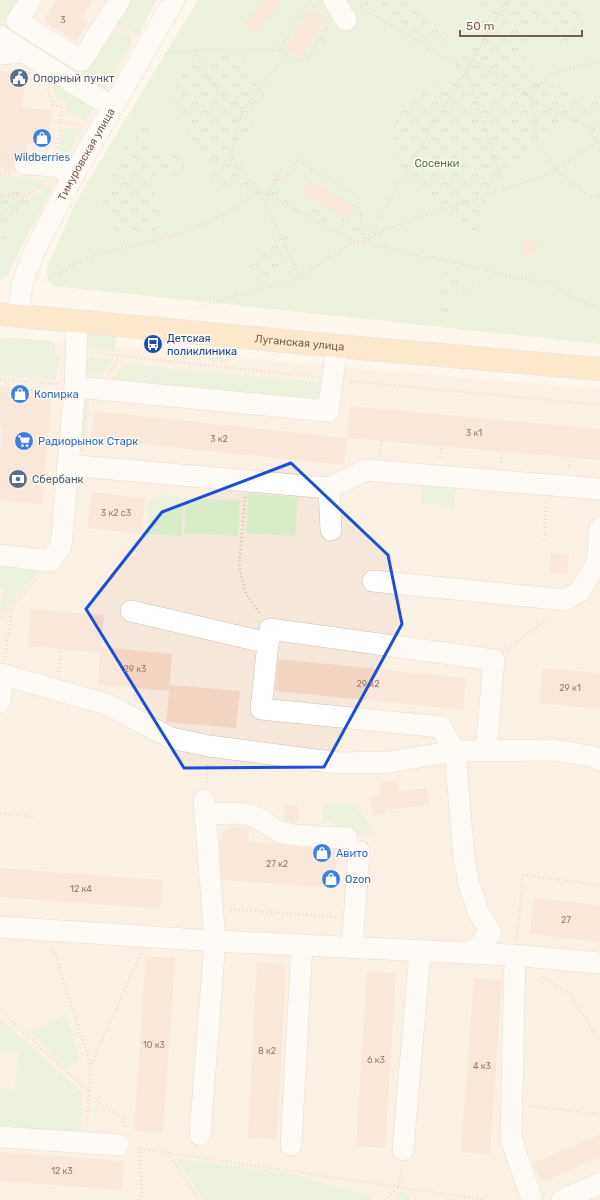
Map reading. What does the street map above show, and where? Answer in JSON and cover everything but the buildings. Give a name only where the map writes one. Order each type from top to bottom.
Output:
[{"type":"main road","name":"Луганская улица","points":[[9,315],[600,369]]},
{"type":"street","points":[[31,0],[17,21],[82,61],[120,0]]},
{"type":"street","name":"Тимуровская улица","points":[[9,315],[33,254],[58,175],[112,107],[174,0]]},
{"type":"street","points":[[0,36],[112,107]]},
{"type":"street","points":[[0,54],[32,57]]},
{"type":"street","points":[[25,164],[58,175]]},
{"type":"street","points":[[0,555],[50,561],[56,555],[61,546],[75,386],[77,322]]},
{"type":"street","points":[[75,386],[328,411],[337,346]]},
{"type":"street","points":[[67,465],[330,488],[366,470],[600,489]]},
{"type":"street","points":[[330,488],[331,530]]},
{"type":"street","points":[[373,582],[566,600],[580,590],[597,563],[600,528]]},
{"type":"street","points":[[131,612],[269,636],[494,660],[486,750]]},
{"type":"street","points":[[269,636],[261,709],[442,727],[455,751],[464,858],[469,884],[478,911],[516,947],[511,1139],[532,1200]]},
{"type":"street","points":[[0,702],[1,674],[106,704],[171,738],[209,746],[340,763],[390,762],[455,751],[486,750],[554,750],[590,756],[600,760]]},
{"type":"street","points":[[200,1134],[215,941],[205,808],[220,813],[249,815],[259,819],[274,830],[286,834],[353,845],[354,919],[352,948]]},
{"type":"street","points":[[0,927],[215,941],[420,951],[472,953],[516,947],[600,963]]},
{"type":"street","points":[[472,953],[501,933]]},
{"type":"street","points":[[291,1145],[302,945]]},
{"type":"street","points":[[403,1150],[420,951]]},
{"type":"street","points":[[0,1137],[85,1143],[124,1139]]},
{"type":"street","points":[[562,1200],[600,1183]]},
{"type":"path","points":[[279,50],[308,2],[315,7],[319,0]]},
{"type":"path","points":[[365,242],[509,0]]},
{"type":"path","points":[[162,53],[279,50],[299,62],[310,56],[320,39],[341,11],[466,70],[505,190]]},
{"type":"path","points":[[315,35],[327,44]]},
{"type":"path","points":[[194,51],[222,98],[243,109]]},
{"type":"path","points":[[230,160],[243,109],[279,65],[286,54]]},
{"type":"path","points":[[0,215],[58,175],[63,106],[53,105],[32,57]]},
{"type":"path","points":[[472,60],[531,99],[593,130]]},
{"type":"path","points":[[525,94],[557,72],[591,63],[600,63]]},
{"type":"path","points":[[531,99],[539,146],[555,169],[587,195],[600,196]]},
{"type":"path","points":[[50,121],[80,124]]},
{"type":"path","points":[[365,242],[386,230],[547,176],[555,169],[599,142],[593,137],[593,130],[596,125],[600,123]]},
{"type":"path","points":[[275,180],[286,178],[300,156]]},
{"type":"path","points":[[212,161],[230,160],[260,191],[300,278]]},
{"type":"path","points":[[298,160],[358,197],[365,242]]},
{"type":"path","points":[[267,194],[283,166]]},
{"type":"path","points":[[260,191],[354,241],[365,242],[407,254],[439,259],[514,277],[551,284],[574,298],[595,306],[600,306]]},
{"type":"path","points":[[41,282],[93,256],[185,232],[230,211],[260,191]]},
{"type":"path","points":[[0,196],[31,193]]},
{"type":"path","points":[[194,308],[300,278],[354,241]]},
{"type":"path","points":[[0,379],[75,386]]},
{"type":"path","points":[[374,455],[380,455]]},
{"type":"path","points":[[568,472],[574,472]]},
{"type":"path","points":[[246,481],[245,515],[239,568],[246,594],[269,636]]},
{"type":"path","points":[[544,540],[546,512]]},
{"type":"path","points":[[0,619],[12,608],[39,575]]},
{"type":"path","points":[[494,660],[546,620],[551,599]]},
{"type":"path","points":[[1,674],[12,608]]},
{"type":"path","points":[[205,808],[209,746]]},
{"type":"path","points":[[0,813],[34,817]]},
{"type":"path","points":[[516,947],[523,875],[600,885]]},
{"type":"path","points":[[213,908],[354,919]]},
{"type":"path","points":[[48,930],[90,1064],[90,1092],[85,1143]]},
{"type":"path","points":[[501,933],[516,947]]},
{"type":"path","points":[[90,1064],[148,937]]},
{"type":"path","points":[[541,976],[568,992],[600,1041]]},
{"type":"path","points":[[0,1010],[90,1092]]},
{"type":"path","points":[[89,1096],[123,1119],[124,1139],[140,1148],[486,1200]]},
{"type":"path","points":[[511,1104],[600,1114]]},
{"type":"path","points":[[140,1148],[142,1200]]},
{"type":"path","points":[[168,1153],[199,1200]]},
{"type":"path","points":[[385,1200],[399,1187]]},
{"type":"path","points":[[411,1189],[417,1200]]},
{"type":"path","points":[[139,1200],[142,1191]]},
{"type":"highlighted area","points":[[291,463],[388,555],[402,624],[324,767],[184,768],[86,609],[162,512]]},
{"type":"shaded area","points":[[0,0],[158,0],[5,277],[0,282]]},
{"type":"shaded area","points":[[0,337],[600,389],[600,1200],[0,1200]]},
{"type":"green space","points":[[0,0],[24,0],[10,21],[0,22]]},
{"type":"green space","points":[[129,0],[157,0],[137,35],[115,23]]},
{"type":"green space","name":"Сосенки","points":[[198,0],[600,0],[600,344],[53,286],[49,282],[46,270],[76,201]]},
{"type":"green space","points":[[354,0],[410,0],[441,19],[447,47],[426,40]]},
{"type":"green space","points":[[485,0],[530,0],[530,3],[543,6],[549,0],[567,0],[573,4],[590,34],[558,45],[555,27],[533,19],[524,54],[544,81],[600,102],[600,110],[580,122],[555,124],[542,134],[511,167],[488,196],[475,242],[439,212],[421,185],[397,164],[392,129],[398,114],[418,87],[446,85],[463,58],[477,31],[480,4]]},
{"type":"green space","points":[[11,26],[84,71],[111,28],[133,40],[102,91],[0,28]]},
{"type":"green space","points":[[198,56],[210,64],[224,56],[244,56],[249,77],[262,88],[266,102],[256,115],[247,141],[234,155],[254,182],[291,199],[359,224],[359,242],[346,230],[282,208],[248,189],[211,188],[211,159],[196,147],[189,153],[191,137],[177,114],[172,95],[182,65]]},
{"type":"green space","points":[[50,81],[94,107],[86,121],[81,118],[81,115],[66,113],[67,101],[56,100]]},
{"type":"green space","points":[[140,122],[148,126],[149,150],[175,149],[184,157],[185,168],[177,177],[157,173],[154,191],[167,211],[153,236],[116,235],[102,203],[114,188],[108,186],[108,175],[117,174],[122,163],[124,144],[132,143],[138,135],[136,125]]},
{"type":"green space","points":[[79,126],[82,128],[64,163],[58,162],[63,128],[79,129]]},
{"type":"green space","points":[[0,175],[47,180],[30,192],[0,194]]},
{"type":"green space","points":[[50,184],[52,188],[7,276],[0,280],[0,217]]},
{"type":"green space","points":[[0,185],[23,193],[32,206],[18,214],[8,236],[0,245]]},
{"type":"green space","points":[[283,235],[290,239],[289,247],[282,254],[287,266],[282,274],[265,276],[246,263],[267,241]]},
{"type":"green space","points":[[452,272],[460,276],[461,279],[473,283],[475,290],[456,296],[451,301],[456,308],[452,313],[447,314],[442,312],[437,290],[447,273]]},
{"type":"green space","points":[[94,332],[117,334],[115,351],[85,348],[89,334]]},
{"type":"green space","points":[[4,337],[50,341],[55,345],[55,350],[59,356],[56,380],[0,376],[0,342]]},
{"type":"green space","points":[[203,347],[221,348],[226,363],[209,361]]},
{"type":"green space","points":[[85,357],[113,359],[103,375],[87,374],[85,372]]},
{"type":"green space","points":[[123,364],[324,383],[322,403],[110,383]]},
{"type":"green space","points":[[90,391],[84,453],[80,445],[83,393]]},
{"type":"green space","points":[[423,482],[456,485],[454,507],[421,503]]},
{"type":"green space","points":[[165,494],[178,496],[183,503],[182,536],[146,534],[148,501]]},
{"type":"green space","points":[[248,494],[298,497],[295,536],[246,533]]},
{"type":"green space","points":[[186,498],[240,501],[238,536],[184,533]]},
{"type":"green space","points":[[36,564],[45,566],[0,615],[4,588],[0,587],[0,567],[31,570]]},
{"type":"green space","points":[[324,803],[356,805],[375,833],[342,833],[333,823],[323,822]]},
{"type":"green space","points":[[66,1014],[79,1061],[67,1067],[31,1033]]},
{"type":"green space","points":[[0,1017],[82,1093],[80,1137],[0,1130],[0,1088],[15,1089],[19,1052],[0,1051]]},
{"type":"green space","points":[[176,1158],[311,1177],[312,1181],[374,1196],[370,1200],[203,1200]]},
{"type":"green space","points":[[401,1191],[407,1193],[412,1200],[392,1200]]},
{"type":"place","name":"Опорный пункт","points":[[19,78]]},
{"type":"place","name":"Wildberries","points":[[42,138]]},
{"type":"place","name":"Детская поликлиника","points":[[153,344]]},
{"type":"place","name":"Копирка","points":[[20,394]]},
{"type":"place","name":"Радиорынок Старк","points":[[24,441]]},
{"type":"place","name":"Сбербанк","points":[[18,479]]},
{"type":"place","name":"Авито","points":[[322,853]]},
{"type":"place","name":"Ozon","points":[[331,879]]}]
